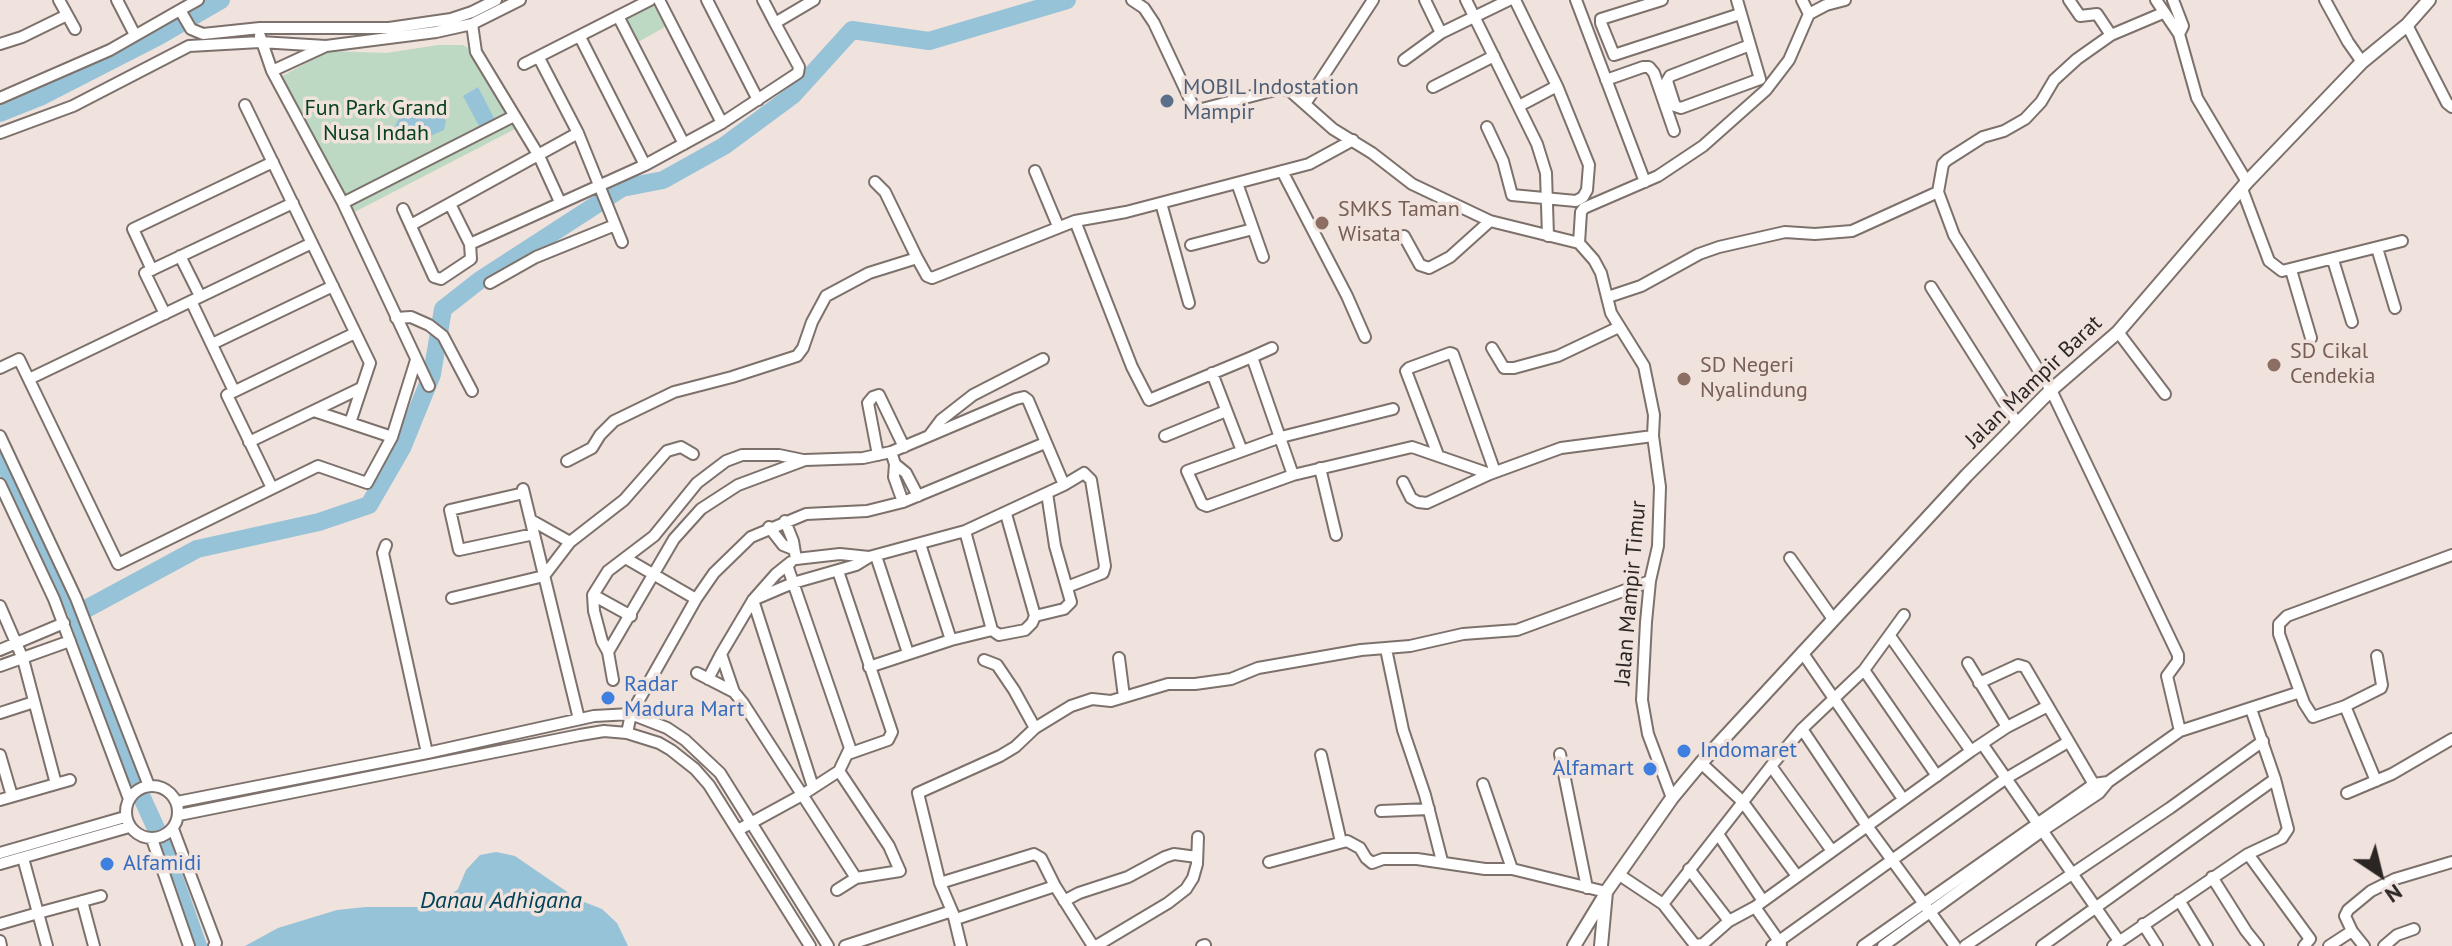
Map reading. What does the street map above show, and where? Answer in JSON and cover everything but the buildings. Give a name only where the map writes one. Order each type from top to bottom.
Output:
[{"type":"street","points":[[59,0],[75,29]]},
{"type":"street","points":[[117,0],[135,35]]},
{"type":"street","points":[[0,98],[110,50],[198,0]]},
{"type":"street","points":[[0,133],[73,106],[203,39],[260,28],[389,28],[451,19],[496,0]]},
{"type":"street","points":[[181,12],[191,29],[203,39],[326,46],[436,32],[472,24],[520,0]]},
{"type":"street","points":[[659,0],[722,123]]},
{"type":"street","points":[[707,0],[758,100]]},
{"type":"street","points":[[470,244],[560,202],[605,194],[645,165],[722,123],[800,70],[763,0]]},
{"type":"street","points":[[775,23],[814,0]]},
{"type":"street","points":[[1132,0],[1144,8],[1154,23],[1194,108],[1202,109],[1279,89],[1289,90],[1333,129],[1412,184],[1490,221],[1579,243],[1581,212],[1584,208],[1645,182],[1703,146],[1766,90],[1789,60],[1809,14],[1826,2],[1845,0]]},
{"type":"street","points":[[1305,104],[1373,0]]},
{"type":"street","points":[[1425,0],[1441,33]]},
{"type":"street","points":[[1466,0],[1537,144],[1546,173],[1548,236]]},
{"type":"street","points":[[1404,60],[1441,33],[1509,0]]},
{"type":"street","points":[[1487,127],[1503,161],[1512,195],[1576,201],[1583,197],[1587,190],[1589,165],[1557,86],[1515,0]]},
{"type":"street","points":[[1576,0],[1645,182]]},
{"type":"street","points":[[1662,0],[1601,19],[1614,55],[1740,14]]},
{"type":"street","points":[[1737,0],[1766,90]]},
{"type":"street","points":[[1802,0],[1809,14]]},
{"type":"street","points":[[2069,0],[2080,16],[2097,14],[2111,35]]},
{"type":"street","points":[[2156,0],[2179,34],[2197,98],[2244,185],[2269,261],[2275,268],[2291,270],[2402,241]]},
{"type":"street","points":[[2173,0],[2183,26],[2179,34]]},
{"type":"street","points":[[2325,0],[2362,62]]},
{"type":"street","name":"Jalan Mampir Barat","points":[[1574,946],[1618,874],[1701,763],[2017,423],[2118,332],[2244,185],[2362,62],[2407,25],[2429,0]]},
{"type":"street","points":[[524,64],[580,37],[637,3]]},
{"type":"street","points":[[2163,13],[2111,35],[2054,80],[2041,102],[2025,119],[2004,131],[1983,137],[1947,160],[1943,164],[1938,192],[1954,235],[2051,390],[2178,655],[2178,661],[2167,676],[2180,731]]},
{"type":"street","points":[[0,44],[67,15]]},
{"type":"street","points":[[618,16],[684,144]]},
{"type":"street","points":[[472,24],[476,52],[539,156],[560,202]]},
{"type":"street","points":[[2407,25],[2447,103],[2452,107]]},
{"type":"street","points":[[260,28],[260,42],[272,71],[343,203],[427,382]]},
{"type":"street","points":[[580,37],[645,165]]},
{"type":"street","points":[[1750,45],[1670,76],[1667,81],[1671,95],[1675,106],[1681,108],[1760,79]]},
{"type":"street","points":[[272,71],[326,46]]},
{"type":"street","points":[[1433,87],[1494,56]]},
{"type":"street","points":[[539,58],[578,133],[622,242]]},
{"type":"street","points":[[1606,80],[1649,67],[1654,73],[1674,131]]},
{"type":"street","points":[[1519,106],[1557,86]]},
{"type":"street","points":[[245,105],[370,363],[350,423]]},
{"type":"street","points":[[343,203],[514,116]]},
{"type":"street","points":[[411,225],[578,133]]},
{"type":"street","points":[[875,182],[885,192],[917,258],[927,276],[932,278],[1058,226],[1309,164],[1353,140]]},
{"type":"street","points":[[152,270],[133,229],[273,162]]},
{"type":"street","points":[[1035,171],[1058,226]]},
{"type":"street","points":[[1282,171],[1365,337]]},
{"type":"street","points":[[1237,183],[1263,257]]},
{"type":"street","points":[[1608,297],[1641,286],[1699,254],[1719,247],[1785,232],[1815,234],[1852,231],[1938,192]]},
{"type":"street","points":[[165,314],[145,273],[293,203]]},
{"type":"street","points":[[1161,203],[1189,303]]},
{"type":"street","points":[[403,209],[437,280],[471,259],[470,244],[450,204]]},
{"type":"street","points":[[1075,221],[1132,367],[1149,400],[1272,348]]},
{"type":"street","points":[[1404,236],[1420,265],[1429,268],[1450,257],[1490,221]]},
{"type":"street","points":[[490,283],[536,257],[615,225]]},
{"type":"street","points":[[1191,245],[1253,229]]},
{"type":"street","points":[[29,379],[312,243]]},
{"type":"street","name":"Jalan Mampir Timur","points":[[1579,243],[1601,273],[1611,313],[1644,366],[1654,415],[1653,436],[1660,487],[1658,546],[1650,581],[1642,700],[1648,734],[1672,798]]},
{"type":"street","points":[[2377,248],[2395,308]]},
{"type":"street","points":[[180,256],[212,344],[234,391]]},
{"type":"street","points":[[567,461],[592,448],[614,421],[674,392],[797,356],[826,296],[869,273],[917,258]]},
{"type":"street","points":[[2333,260],[2352,322]]},
{"type":"street","points":[[2291,270],[2311,338]]},
{"type":"street","points":[[212,344],[333,286]]},
{"type":"street","points":[[1931,287],[2017,423]]},
{"type":"street","points":[[396,318],[411,317],[439,333],[472,391]]},
{"type":"street","points":[[1492,348],[1504,368],[1514,368],[1558,356],[1619,327]]},
{"type":"street","points":[[2118,332],[2165,394]]},
{"type":"street","points":[[272,488],[227,395],[355,333]]},
{"type":"street","points":[[1438,455],[1406,371],[1450,353],[1453,354],[1493,473]]},
{"type":"street","points":[[1252,357],[1293,475]]},
{"type":"street","points":[[0,368],[19,359],[118,564],[318,466],[367,483],[392,437],[416,360]]},
{"type":"street","points":[[929,436],[941,420],[973,395],[1043,359]]},
{"type":"street","points":[[1212,373],[1242,451]]},
{"type":"street","points":[[249,442],[361,388]]},
{"type":"street","points":[[878,455],[868,403],[879,395],[904,447]]},
{"type":"street","points":[[613,680],[608,652],[598,627],[593,595],[608,571],[654,536],[697,483],[726,461],[742,455],[779,455],[805,460],[878,455],[1024,397],[1028,400],[1064,485]]},
{"type":"street","points":[[1393,409],[1281,437],[1187,471],[1204,506],[1293,475],[1412,447],[1493,473]]},
{"type":"street","points":[[314,411],[392,437]]},
{"type":"street","points":[[1165,436],[1226,411]]},
{"type":"street","points":[[0,436],[76,598],[145,787]]},
{"type":"street","points":[[1403,482],[1411,498],[1427,503],[1493,473],[1561,448],[1653,436]]},
{"type":"street","points":[[627,733],[631,714],[696,599],[714,573],[751,537],[806,514],[867,511],[903,502],[1045,443]]},
{"type":"street","points":[[452,598],[544,576],[570,542],[624,500],[643,482],[667,451],[681,447],[693,454]]},
{"type":"street","points":[[891,452],[895,464],[894,477],[903,502]]},
{"type":"street","points":[[608,652],[674,539],[716,498],[755,477],[805,460]]},
{"type":"street","points":[[895,464],[906,473],[918,496]]},
{"type":"street","points":[[1320,468],[1336,535]]},
{"type":"street","points":[[753,600],[767,592],[856,565],[873,556],[965,531],[1006,514],[1084,473],[1089,475],[1105,566],[1103,573],[1067,587]]},
{"type":"street","points":[[0,484],[64,623],[130,797],[127,822],[138,835],[154,839],[172,830],[179,815],[177,802],[170,791],[158,786],[145,787],[130,797]]},
{"type":"street","points":[[534,534],[459,550],[450,510],[523,491],[531,520],[579,719]]},
{"type":"street","points":[[1035,616],[1069,607],[1071,599],[1053,536],[1047,493]]},
{"type":"street","points":[[965,531],[992,630],[999,635],[1025,630],[1035,616],[1006,514]]},
{"type":"street","points":[[531,520],[570,542]]},
{"type":"street","points":[[738,830],[839,771],[848,754],[849,743],[793,583],[785,521]]},
{"type":"street","points":[[769,527],[792,558]]},
{"type":"street","points":[[920,544],[951,640]]},
{"type":"street","points":[[386,545],[383,553],[427,753]]},
{"type":"street","points":[[708,679],[753,600],[792,558],[840,554],[873,556]]},
{"type":"street","points":[[2377,656],[2382,685],[2345,706],[2313,717],[2300,692],[2279,634],[2281,619],[2452,555]]},
{"type":"street","points":[[873,556],[908,653]]},
{"type":"street","points":[[1790,558],[1833,619]]},
{"type":"street","points":[[627,559],[696,599]]},
{"type":"street","points":[[838,571],[892,736],[848,754]]},
{"type":"street","points":[[961,946],[954,915],[940,883],[918,793],[1000,756],[1035,728],[1071,706],[1092,699],[1111,701],[1168,684],[1231,679],[1258,668],[1361,650],[1386,649],[1463,634],[1517,630],[1650,581]]},
{"type":"street","points":[[593,595],[631,616]]},
{"type":"street","points":[[753,600],[813,787]]},
{"type":"street","points":[[0,606],[23,659],[56,784]]},
{"type":"street","points":[[1663,904],[1771,766],[1802,729],[1864,670],[1904,615]]},
{"type":"street","points":[[0,650],[64,623]]},
{"type":"street","points":[[869,667],[992,630]]},
{"type":"street","points":[[1890,636],[1971,751]]},
{"type":"street","points":[[0,666],[70,641]]},
{"type":"street","points":[[1386,649],[1403,730],[1442,861]]},
{"type":"street","points":[[1802,652],[1903,799]]},
{"type":"street","points":[[721,654],[734,692],[759,725],[856,878]]},
{"type":"street","points":[[1119,658],[1124,697]]},
{"type":"street","points":[[984,660],[997,665],[1035,728]]},
{"type":"street","points":[[1968,663],[2007,727]]},
{"type":"street","points":[[1979,683],[2022,665],[2097,788]]},
{"type":"street","points":[[1864,670],[1937,776]]},
{"type":"street","points":[[697,673],[734,692]]},
{"type":"street","points":[[1863,946],[1926,909],[2180,731],[2300,692]]},
{"type":"street","points":[[0,713],[34,702]]},
{"type":"street","points":[[1618,874],[1663,904],[1695,945],[1703,944],[1729,921],[1759,904],[1971,751],[2007,727],[2048,706]]},
{"type":"street","points":[[2345,706],[2376,781]]},
{"type":"street","points":[[1983,745],[2096,908],[2116,943],[2212,877],[2287,833],[2275,779],[2251,709]]},
{"type":"street","points":[[177,802],[427,753],[579,719],[631,714],[667,728],[697,748],[720,773],[828,946]]},
{"type":"street","points":[[1802,729],[1891,861],[1955,946]]},
{"type":"street","points":[[179,815],[580,735],[604,731],[627,733],[659,743],[682,757],[709,785],[810,946]]},
{"type":"street","points":[[2347,793],[2376,781],[2452,739]]},
{"type":"street","points":[[1965,946],[2170,808],[2263,741]]},
{"type":"street","points":[[1718,834],[1759,904],[1778,944],[2005,779],[2068,742]]},
{"type":"street","points":[[1560,754],[1587,888]]},
{"type":"street","points":[[0,755],[12,796]]},
{"type":"street","points":[[1321,755],[1341,842]]},
{"type":"street","points":[[1701,763],[1742,801],[1797,876]]},
{"type":"street","points":[[1771,766],[1832,851]]},
{"type":"street","points":[[837,890],[856,878],[900,871],[889,846],[839,771]]},
{"type":"street","points":[[303,777],[306,790]]},
{"type":"street","points":[[2042,946],[2275,779]]},
{"type":"street","points":[[0,800],[70,780]]},
{"type":"street","points":[[1483,784],[1512,869]]},
{"type":"street","points":[[1381,811],[1429,809]]},
{"type":"street","points":[[0,853],[127,822]]},
{"type":"street","points":[[0,864],[127,822]]},
{"type":"street","points":[[172,830],[216,943],[214,946]]},
{"type":"street","points":[[940,883],[1034,854],[1041,858],[1064,901],[1095,946],[1186,889],[1193,878],[1198,837]]},
{"type":"street","points":[[154,839],[189,946]]},
{"type":"street","points":[[1269,862],[1341,842],[1354,843],[1372,863],[1383,859],[1442,861],[1465,867],[1512,869],[1606,892],[1601,946]]},
{"type":"street","points":[[1064,901],[1128,877],[1174,854],[1197,857]]},
{"type":"street","points":[[2248,854],[2310,939],[2304,946]]},
{"type":"street","points":[[23,858],[47,946]]},
{"type":"street","points":[[2364,946],[2352,931],[2346,913],[2371,891],[2395,879],[2452,862]]},
{"type":"street","points":[[1689,869],[1729,921]]},
{"type":"street","points":[[2212,877],[2258,946]]},
{"type":"street","points":[[845,946],[1055,886]]},
{"type":"street","points":[[0,924],[101,896]]},
{"type":"street","points":[[2179,900],[2207,946]]},
{"type":"street","points":[[82,901],[94,946]]},
{"type":"street","points":[[1883,946],[1926,909]]},
{"type":"street","points":[[2143,924],[2157,946]]},
{"type":"street","points":[[2384,946],[2397,935],[2414,929]]},
{"type":"street","points":[[2329,946],[2352,931]]},
{"type":"green space","points":[[653,4],[665,27],[638,42],[625,17]]},
{"type":"green space","name":"Fun Park Grand Nusa Indah","points":[[438,45],[463,45],[476,52],[517,128],[345,217],[277,79],[328,51],[386,53]]},
{"type":"water","points":[[478,87],[495,120],[480,128],[463,96]]},
{"type":"water","points":[[412,111],[423,117],[438,116],[446,120],[444,130],[414,143],[401,137],[393,130],[399,118]]},
{"type":"water","name":"Danau Adhigana","points":[[496,852],[515,856],[579,900],[602,909],[617,923],[628,946],[245,946],[278,928],[337,910],[418,907],[443,901],[458,889],[466,870],[480,855]]},
{"type":"waterway","points":[[0,113],[40,97],[159,36],[221,0]]},
{"type":"waterway","points":[[76,611],[86,609],[197,549],[319,522],[369,505],[402,448],[432,374],[443,309],[480,280],[622,188],[663,180],[724,146],[793,95],[852,30],[929,41],[1067,0]]},
{"type":"waterway","points":[[0,455],[76,611],[129,769],[159,835],[198,946]]},
{"type":"place","name":"MOBIL Indostation Mampir","points":[[1167,101]]},
{"type":"place","name":"SMKS Taman Wisata","points":[[1322,223]]},
{"type":"place","name":"SD Cikal Cendekia","points":[[2274,365]]},
{"type":"place","name":"SD Negeri Nyalindung","points":[[1684,379]]},
{"type":"place","name":"Radar Madura Mart","points":[[608,698]]},
{"type":"place","name":"Indomaret","points":[[1684,751]]},
{"type":"place","name":"Alfamart","points":[[1650,769]]},
{"type":"place","name":"Alfamidi","points":[[107,864]]}]
